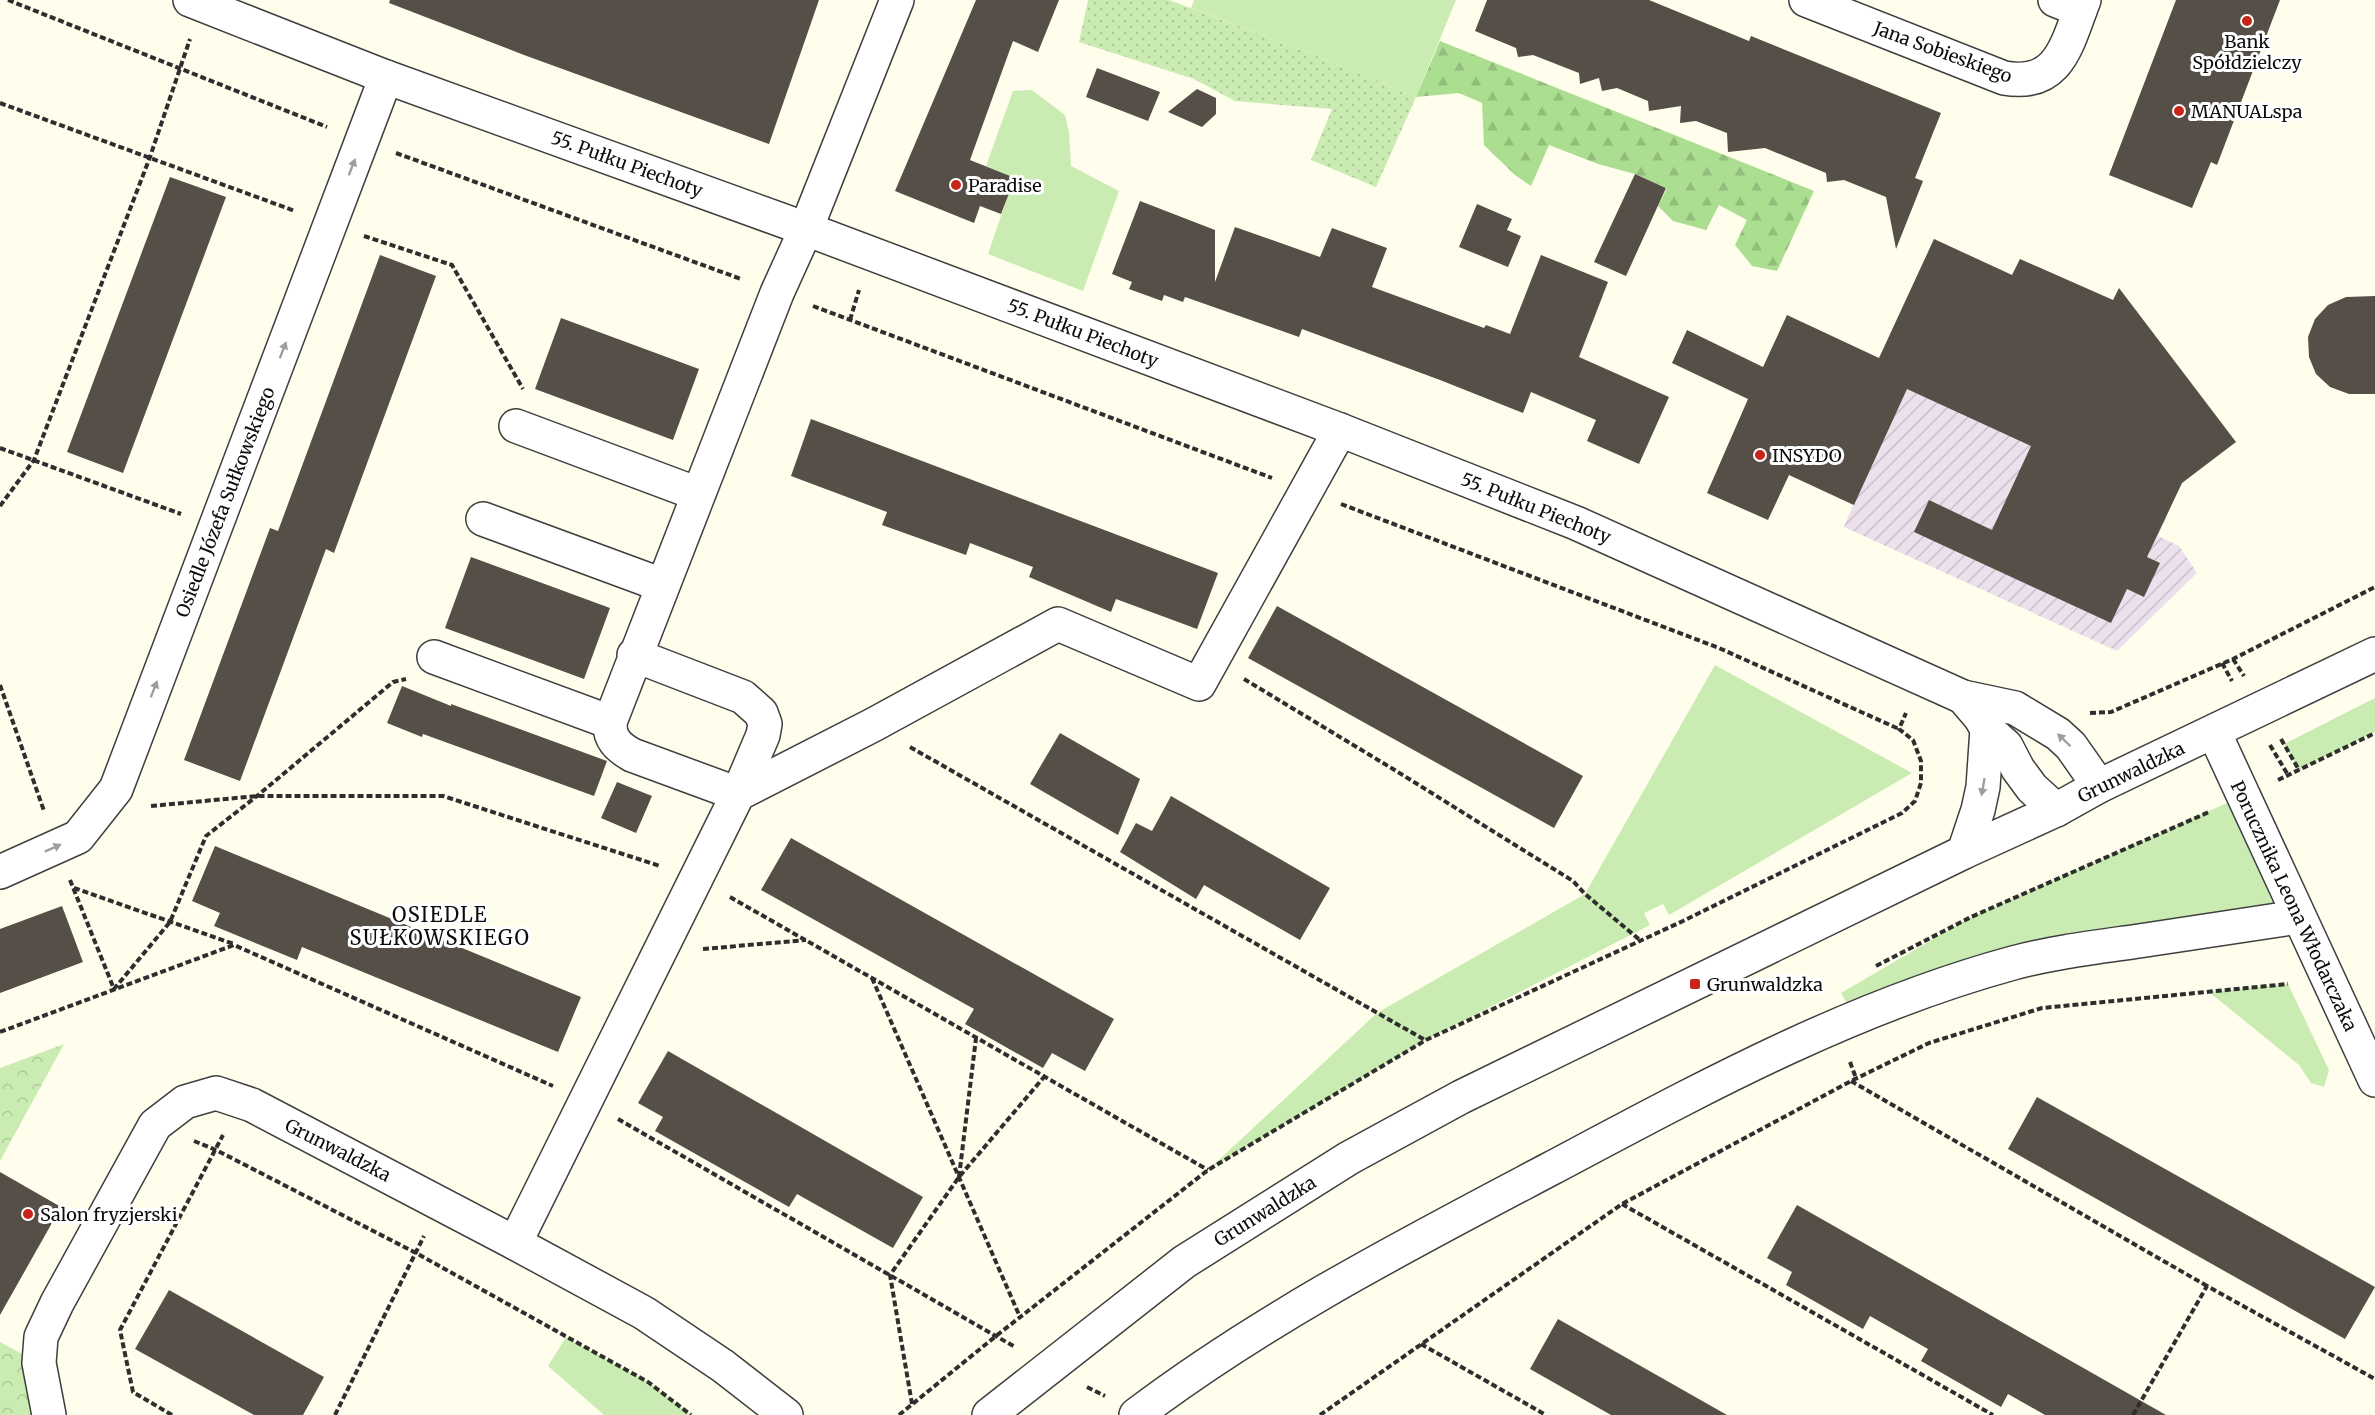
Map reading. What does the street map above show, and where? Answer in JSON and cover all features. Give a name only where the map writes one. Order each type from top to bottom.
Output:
[{"type":"street","name":"55. Pułku Piechoty","points":[[190,0],[386,77],[806,229],[1340,430],[1576,523],[1963,697],[2015,708],[2058,734],[2071,746],[2099,786]]},
{"type":"street","points":[[897,0],[806,229],[777,293],[634,655],[610,722],[614,742],[621,750],[738,794],[873,725],[1058,624],[1199,684],[1340,430]]},
{"type":"street","name":"Jana Sobieskiego","points":[[1806,0],[2004,78],[2019,81],[2035,78],[2048,72],[2058,61],[2073,3]]},
{"type":"street","name":"Osiedle Józefa Sułkowskiego","points":[[0,872],[78,837],[116,789],[386,77]]},
{"type":"street","points":[[516,426],[698,494]]},
{"type":"street","points":[[483,519],[662,585]]},
{"type":"street","name":"Grunwaldzka","points":[[989,1415],[1184,1262],[1348,1158],[1461,1097],[2375,654]]},
{"type":"street","points":[[515,1243],[738,794],[764,735],[765,724],[761,713],[743,697],[634,655]]},
{"type":"street","points":[[434,657],[610,722]]},
{"type":"street","name":"55. Pułku Piechoty","points":[[1963,697],[1987,729],[2006,746],[2018,769],[2032,788],[2056,810]]},
{"type":"street","points":[[1964,852],[1978,810],[1983,786],[1987,729]]},
{"type":"street","name":"Porucznika Leona Włodarczaka","points":[[2214,732],[2375,1080]]},
{"type":"street","points":[[1136,1415],[1273,1322],[1410,1243],[1725,1077],[1836,1027],[1932,988],[2016,962],[2076,950],[2298,917]]},
{"type":"street","name":"Grunwaldzka","points":[[50,1414],[39,1363],[41,1337],[62,1293],[154,1125],[185,1102],[216,1093],[241,1101],[441,1204],[644,1313],[723,1366],[786,1415]]},
{"type":"path","points":[[9,0],[362,141],[777,293],[1719,648],[1899,729],[1913,740],[1921,761],[1921,783],[1915,801],[1902,813],[1641,941],[1426,1040],[1208,1170],[899,1415]]},
{"type":"path","points":[[0,506],[34,460],[150,157],[180,69]]},
{"type":"path","points":[[0,448],[216,527]]},
{"type":"path","points":[[2089,714],[2111,712],[2233,658],[2375,587]]},
{"type":"path","points":[[114,989],[170,922],[206,836],[393,682],[410,678],[425,680],[434,657]]},
{"type":"path","points":[[1212,660],[1383,762],[1573,881],[1585,894],[1641,941]]},
{"type":"path","points":[[1899,729],[1922,678]]},
{"type":"path","points":[[873,725],[1426,1040]]},
{"type":"path","points":[[1874,968],[1971,917],[2243,796],[2375,733]]},
{"type":"path","points":[[99,810],[257,796],[443,796],[696,878],[1208,1170]]},
{"type":"path","points":[[73,888],[234,945]]},
{"type":"path","points":[[658,953],[807,940]]},
{"type":"path","points":[[871,978],[1020,1317]]},
{"type":"path","points":[[1320,1415],[1622,1204],[1856,1078],[1929,1043],[2042,1008],[2328,980]]},
{"type":"path","points":[[1836,1027],[1856,1078]]},
{"type":"path","points":[[959,1177],[976,1038]]},
{"type":"path","points":[[912,1404],[891,1275],[959,1177],[1044,1077]]},
{"type":"path","points":[[1851,1081],[2375,1380]]},
{"type":"path","points":[[172,1415],[133,1392],[120,1330],[241,1101]]},
{"type":"path","points":[[154,1125],[216,1150],[416,1253],[648,1382],[691,1415]]},
{"type":"path","points":[[335,1415],[441,1204]]},
{"type":"path","points":[[1622,1204],[1993,1415]]},
{"type":"path","points":[[2133,1415],[2207,1286]]},
{"type":"path","points":[[1421,1344],[1546,1415]]},
{"type":"shaded area","points":[[1934,239],[2012,275],[2020,259],[2138,311],[2119,350],[2169,511],[2158,536],[2179,546],[2197,573],[2117,651],[1844,527],[1853,505],[1819,489]]},
{"type":"green space","points":[[1088,0],[1169,0],[1302,50],[1416,97],[1376,187],[1311,160],[1332,109],[1235,101],[1194,79],[1079,42]]},
{"type":"green space","points":[[1194,0],[1456,0],[1416,97],[1191,8]]},
{"type":"green space","points":[[1440,41],[1814,191],[1777,271],[1752,266],[1735,245],[1747,220],[1719,205],[1706,230],[1673,221],[1658,206],[1667,188],[1635,174],[1598,164],[1549,145],[1531,186],[1515,175],[1484,145],[1482,103],[1459,93],[1416,97]]},
{"type":"green space","points":[[1032,90],[1065,115],[1069,133],[1071,166],[1119,191],[1083,291],[988,254],[1014,178],[986,166],[1013,91]]},
{"type":"green space","points":[[1715,665],[1912,773],[1669,915],[1663,904],[1644,913],[1650,925],[1426,1040],[1208,1170],[1377,1013],[1585,894]]},
{"type":"green space","points":[[2375,698],[2375,732],[2299,770],[2284,744]]},
{"type":"green space","points":[[2243,796],[2298,917],[2076,950],[1855,1018],[1841,993],[1971,917]]},
{"type":"green space","points":[[2288,984],[2329,1070],[2324,1087],[2311,1083],[2299,1065],[2209,992]]},
{"type":"green space","points":[[64,1044],[0,1161],[0,1068]]},
{"type":"green space","points":[[566,1337],[648,1382],[691,1415],[604,1415],[548,1366]]},
{"type":"green space","points":[[0,1342],[39,1363],[54,1415],[0,1415]]},
{"type":"building","points":[[390,0],[819,0],[769,144],[524,55],[389,3]]},
{"type":"building","points":[[976,0],[1059,0],[1038,52],[1013,41],[970,160],[1015,178],[1001,214],[980,206],[974,223],[895,191]]},
{"type":"building","points":[[1487,0],[1649,0],[1749,41],[1751,36],[1941,113],[1915,178],[1923,181],[1896,249],[1886,197],[1844,180],[1827,182],[1826,173],[1765,148],[1728,152],[1727,133],[1696,121],[1680,123],[1681,106],[1649,111],[1648,101],[1617,88],[1602,91],[1599,78],[1580,84],[1579,73],[1533,55],[1518,57],[1516,48],[1475,31]]},
{"type":"building","points":[[2176,0],[2280,0],[2217,165],[2211,162],[2192,208],[2109,175]]},
{"type":"building","points":[[1097,68],[1160,92],[1148,121],[1086,97]]},
{"type":"building","points":[[1197,89],[1216,98],[1216,114],[1202,127],[1168,112]]},
{"type":"building","points":[[1635,174],[1666,188],[1626,276],[1594,262]]},
{"type":"building","points":[[170,177],[226,197],[123,473],[67,452]]},
{"type":"building","points":[[1140,201],[1215,230],[1215,282],[1235,227],[1320,257],[1332,228],[1387,248],[1372,287],[1484,328],[1486,325],[1510,334],[1541,255],[1608,282],[1579,357],[1669,397],[1639,464],[1587,441],[1596,420],[1531,392],[1523,413],[1302,329],[1299,337],[1185,297],[1183,302],[1164,295],[1162,301],[1129,289],[1132,282],[1112,274]]},
{"type":"building","points":[[1477,204],[1512,219],[1507,230],[1521,236],[1508,267],[1459,247]]},
{"type":"building","points":[[1934,239],[2012,275],[2020,259],[2113,300],[2119,288],[2236,442],[2182,483],[2147,557],[2160,563],[2144,597],[2127,589],[2111,623],[1914,532],[1929,500],[1992,530],[2031,446],[1907,389],[1854,505],[1789,475],[1768,520],[1707,493],[1748,399],[1672,363],[1687,330],[1763,367],[1787,315],[1879,358]]},
{"type":"building","points":[[380,255],[436,276],[334,553],[326,549],[240,781],[184,760],[270,528],[278,531]]},
{"type":"building","points":[[2375,296],[2375,394],[2349,394],[2330,387],[2316,374],[2309,357],[2308,337],[2315,319],[2328,305],[2346,297]]},
{"type":"building","points":[[561,318],[699,369],[673,440],[535,389]]},
{"type":"building","points":[[811,419],[1218,573],[1197,629],[1116,599],[1111,612],[1029,577],[1033,567],[970,543],[966,555],[882,525],[887,512],[791,476]]},
{"type":"building","points":[[471,557],[610,608],[584,679],[445,628]]},
{"type":"building","points":[[1277,606],[1583,776],[1554,828],[1248,658]]},
{"type":"building","points":[[402,686],[451,706],[451,704],[607,761],[594,796],[387,723]]},
{"type":"building","points":[[1060,733],[1140,779],[1118,835],[1030,784]]},
{"type":"building","points":[[617,782],[652,796],[636,833],[601,818]]},
{"type":"building","points":[[1171,796],[1330,888],[1300,940],[1204,885],[1196,899],[1120,852],[1136,823],[1152,831]]},
{"type":"building","points":[[791,838],[1114,1019],[1085,1071],[1052,1053],[1043,1068],[965,1024],[974,1009],[761,890]]},
{"type":"building","points":[[215,846],[581,997],[558,1052],[302,947],[297,960],[214,926],[220,913],[192,901]]},
{"type":"building","points":[[62,906],[83,962],[0,993],[0,929]]},
{"type":"building","points":[[668,1051],[923,1197],[893,1248],[797,1194],[789,1207],[655,1131],[663,1117],[638,1103]]},
{"type":"building","points":[[2037,1097],[2375,1287],[2345,1339],[2008,1149]]},
{"type":"building","points":[[0,1172],[61,1207],[0,1315]]},
{"type":"building","points":[[1797,1205],[2166,1415],[2045,1415],[2008,1394],[2001,1407],[1921,1361],[1928,1349],[1870,1316],[1863,1329],[1786,1285],[1792,1272],[1767,1258]]},
{"type":"building","points":[[169,1290],[324,1377],[303,1415],[254,1415],[135,1349]]},
{"type":"building","points":[[1558,1319],[1727,1415],[1611,1415],[1530,1369]]},
{"type":"place","name":"Bank Spółdzielczy","points":[[2247,21]]},
{"type":"place","name":"MANUALspa","points":[[2179,111]]},
{"type":"place","name":"Paradise","points":[[956,185]]},
{"type":"place","name":"INSYDO","points":[[1760,455]]},
{"type":"place","name":"Grunwaldzka","points":[[1695,984]]},
{"type":"place","name":"Salon fryzjerski","points":[[28,1214]]},
{"type":"district","name":"OSIEDLE SUŁKOWSKIEGO","points":[[440,926]]}]
